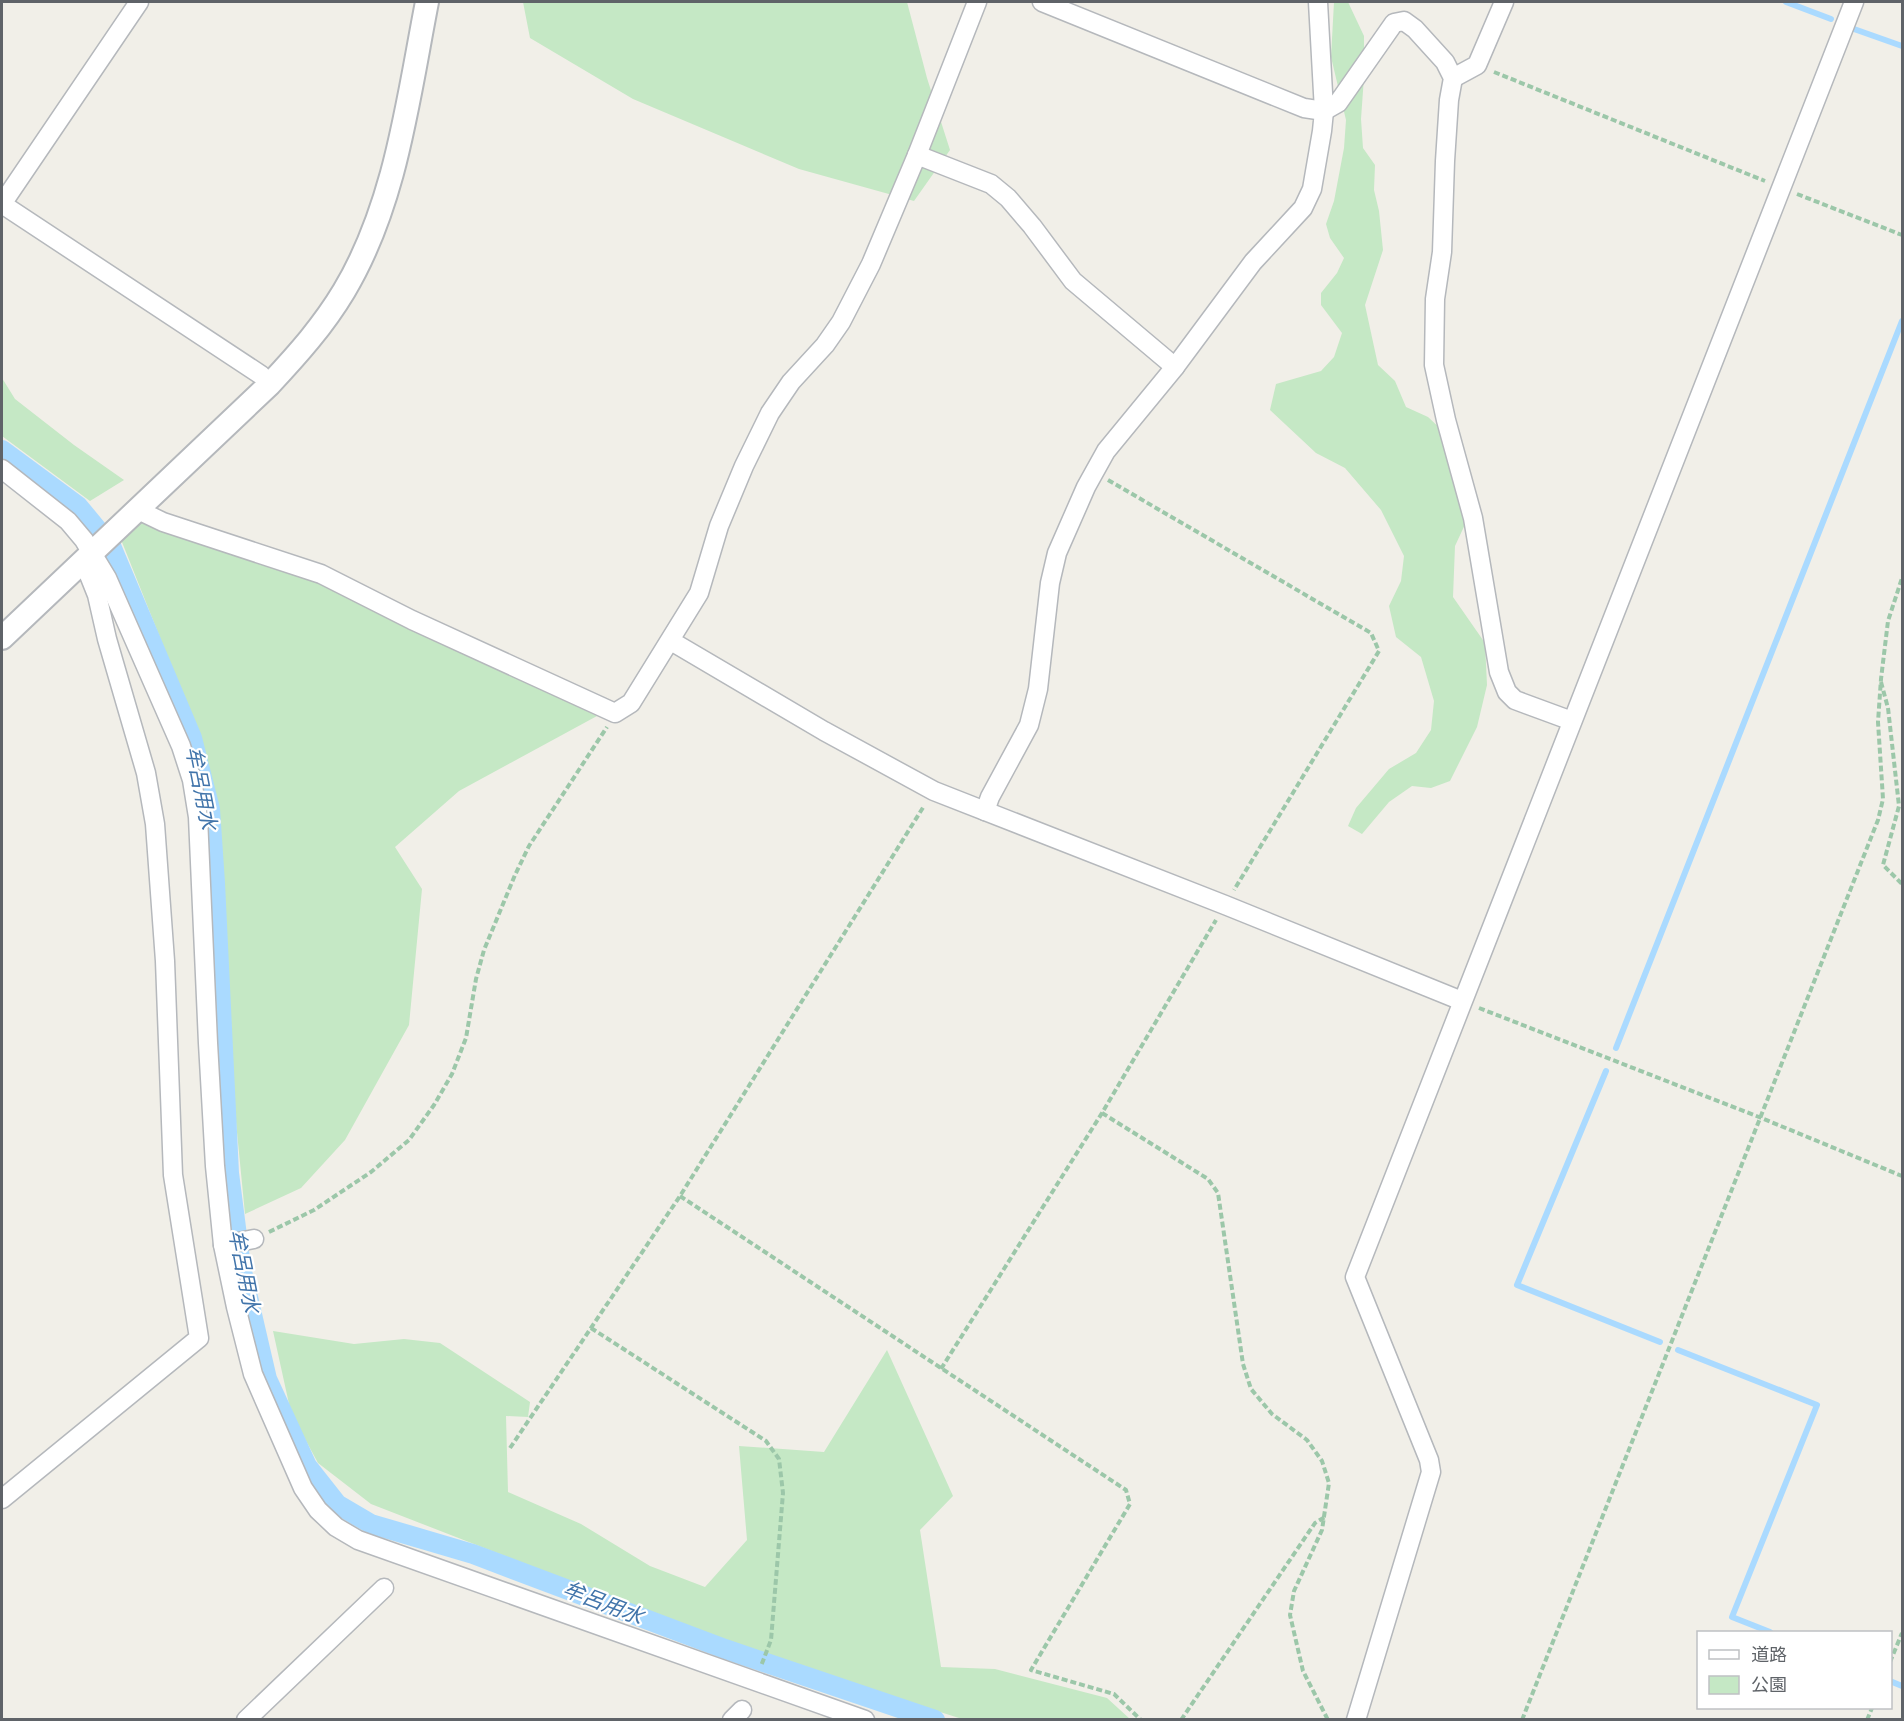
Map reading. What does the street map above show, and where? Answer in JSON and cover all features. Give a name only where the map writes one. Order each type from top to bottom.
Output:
[{"type":"street","points":[[139,2],[2,204],[261,375],[270,384]]},
{"type":"street","points":[[2,638],[270,384],[311,339],[344,290],[366,249],[388,186],[404,123],[427,2]]},
{"type":"street","points":[[138,510],[164,522],[321,574],[412,620],[615,713],[631,703],[699,593],[719,526],[744,466],[770,413],[790,382],[825,345],[841,322],[871,264],[978,2]]},
{"type":"street","points":[[1042,2],[1304,108],[1324,111],[1338,103],[1394,23],[1404,21],[1415,29],[1445,62],[1453,78],[1444,161],[1442,252],[1435,299],[1434,365],[1446,420],[1473,518],[1499,672],[1507,692],[1515,700],[1572,721]]},
{"type":"street","points":[[985,811],[990,797],[1029,725],[1038,689],[1050,583],[1058,553],[1082,496],[1106,451],[1174,367],[1253,262],[1303,208],[1312,189],[1324,111],[1318,2]]},
{"type":"street","points":[[1453,78],[1477,65],[1504,2]]},
{"type":"street","points":[[1356,1719],[1431,1472],[1429,1460],[1355,1277],[1854,2]]},
{"type":"street","points":[[917,155],[991,184],[1008,198],[1073,281],[1174,367]]},
{"type":"street","points":[[2,469],[68,521],[107,578],[181,746],[192,780],[198,817],[215,1166],[236,1307],[253,1374],[303,1488],[318,1510],[336,1527],[358,1540],[865,1719]]},
{"type":"street","points":[[2,1500],[199,1338],[173,1175],[165,961],[155,824],[146,773],[107,639],[91,553]]},
{"type":"street","points":[[671,641],[824,731],[934,791],[1462,1001]]},
{"type":"street","points":[[227,1245],[254,1239]]},
{"type":"street","points":[[246,1719],[384,1588]]},
{"type":"path","points":[[1477,65],[1902,235]]},
{"type":"path","points":[[1522,1719],[1878,820],[1883,800],[1878,722],[1881,679],[1888,621],[1902,578]]},
{"type":"path","points":[[1881,679],[1888,708],[1899,806],[1883,865],[1902,884]]},
{"type":"path","points":[[254,1239],[314,1210],[371,1172],[408,1140],[434,1105],[452,1074],[466,1038],[476,979],[484,950],[515,875],[529,846],[615,713]]},
{"type":"path","points":[[510,1448],[680,1196],[934,791]]},
{"type":"path","points":[[1462,1001],[1759,1117],[1902,1176]]},
{"type":"path","points":[[1102,1113],[1208,1179],[1218,1193],[1246,1372],[1251,1389],[1272,1414],[1307,1440],[1322,1461],[1329,1483],[1325,1516],[1322,1530],[1294,1591],[1290,1615],[1303,1671],[1328,1719]]},
{"type":"path","points":[[680,1196],[1126,1490],[1130,1504],[1032,1670],[1114,1694],[1141,1719]]},
{"type":"path","points":[[591,1328],[766,1441],[779,1459],[783,1493],[771,1640],[765,1656]]},
{"type":"path","points":[[1180,1719],[1315,1522],[1325,1516]]},
{"type":"path","points":[[1892,1657],[1902,1633]]},
{"type":"green space","points":[[523,2],[907,2],[927,78],[950,150],[914,201],[799,169],[633,99],[530,38]]},
{"type":"green space","points":[[1334,2],[1348,2],[1364,36],[1361,119],[1363,148],[1375,165],[1374,190],[1379,211],[1383,250],[1365,305],[1378,365],[1395,381],[1406,407],[1428,417],[1444,432],[1468,518],[1455,546],[1453,597],[1485,643],[1487,685],[1477,727],[1450,781],[1431,788],[1412,786],[1389,802],[1362,834],[1348,826],[1356,808],[1389,769],[1416,753],[1431,730],[1434,701],[1421,657],[1396,637],[1389,606],[1401,581],[1404,556],[1381,510],[1345,468],[1316,453],[1270,410],[1276,384],[1321,371],[1334,357],[1342,333],[1321,305],[1321,293],[1337,273],[1344,258],[1330,238],[1326,224],[1334,201],[1344,148],[1346,120],[1331,57]]},
{"type":"green space","points":[[2,378],[15,399],[124,480],[90,501],[2,436]]},
{"type":"green space","points":[[134,516],[319,583],[597,716],[459,791],[395,847],[422,889],[409,1025],[345,1140],[301,1188],[245,1214],[225,1041],[220,924],[206,799],[184,698],[116,527]]},
{"type":"green space","points":[[273,1331],[354,1344],[404,1339],[440,1343],[530,1402],[528,1417],[506,1416],[508,1492],[581,1524],[650,1566],[705,1587],[747,1540],[739,1446],[824,1452],[887,1350],[953,1496],[920,1530],[941,1667],[995,1669],[1107,1698],[1130,1719],[981,1720],[959,1718],[757,1654],[371,1504],[318,1463],[291,1413]]},
{"type":"waterway","points":[[1786,2],[1831,19]]},
{"type":"waterway","points":[[1854,29],[1902,46]]},
{"type":"waterway","points":[[1616,1048],[1902,321]]},
{"type":"waterway","name":"牟呂用水","points":[[2,450],[78,506],[111,546],[192,738],[210,809],[229,1173],[241,1267],[267,1379],[307,1466],[337,1504],[371,1524],[473,1554],[725,1649],[935,1720]]},
{"type":"waterway","points":[[1606,1071],[1517,1285],[1660,1342]]},
{"type":"waterway","points":[[1678,1350],[1817,1405],[1732,1617],[1767,1631]]},
{"type":"waterway","points":[[1892,1682],[1902,1686]]}]
